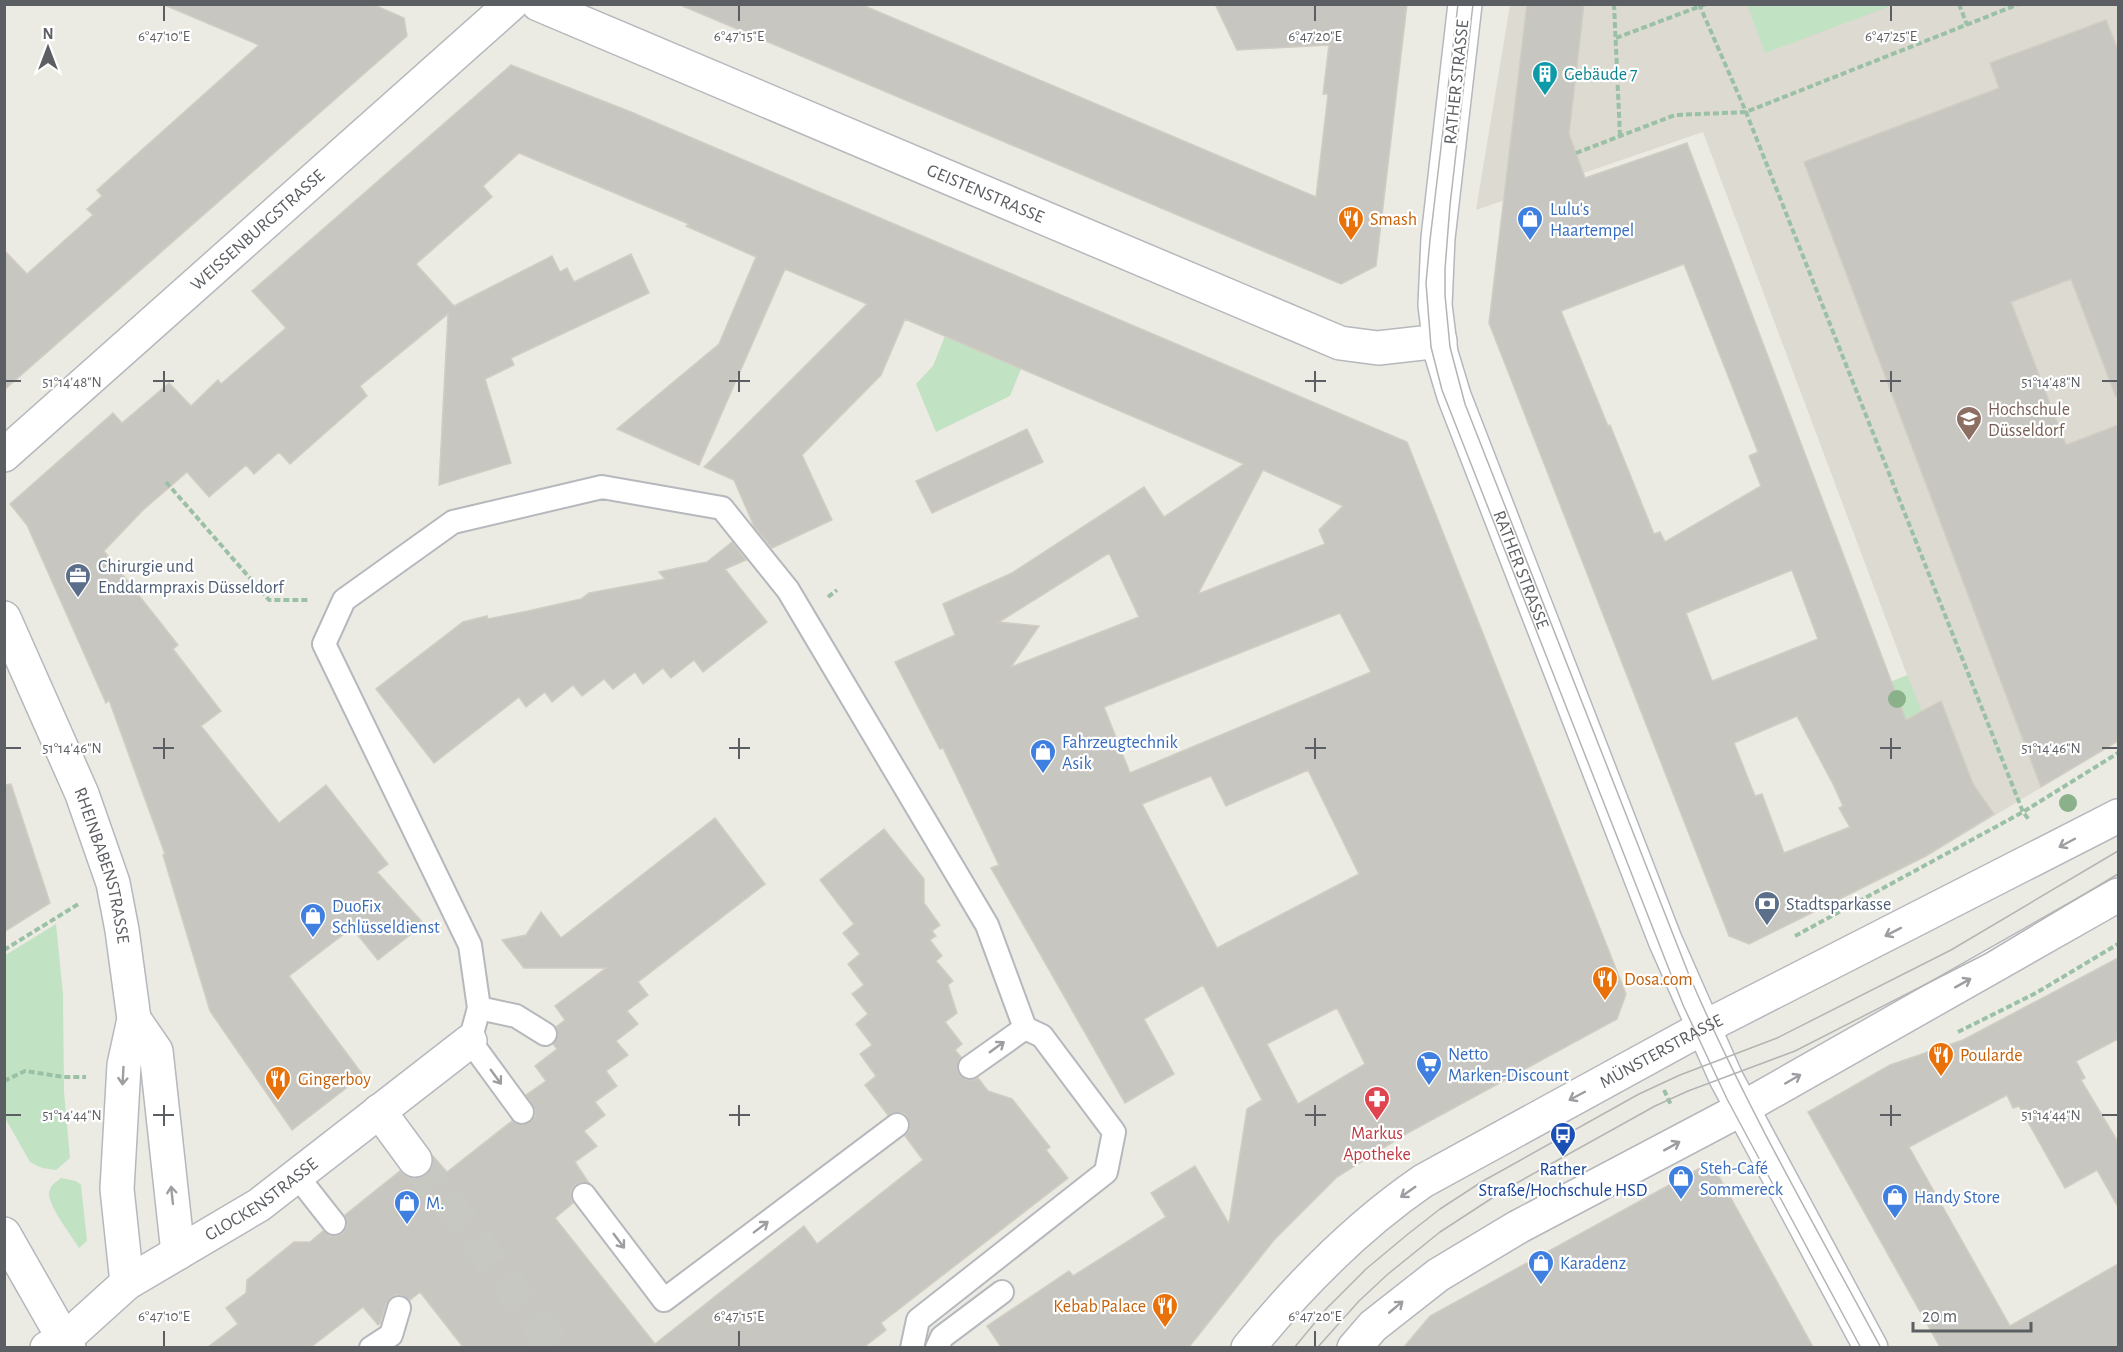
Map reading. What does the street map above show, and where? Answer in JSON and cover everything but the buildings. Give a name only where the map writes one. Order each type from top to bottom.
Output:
[{"type":"street","name":"WEISSENBURGSTRASSE","points":[[4,455],[511,4]]},
{"type":"street","name":"GEISTENSTRASSE","points":[[538,4],[1340,343],[1378,348],[1440,341]]},
{"type":"street","name":"RATHER STRASSE","points":[[1465,4],[1438,238],[1435,305],[1440,341],[1454,396],[1665,940],[1703,1028],[1870,1347]]},
{"type":"street","name":"RHEINBABENSTRASSE","points":[[4,618],[82,795],[113,883],[124,940],[134,1019],[124,1065],[117,1189],[127,1282]]},
{"type":"street","name":"MÜNSTERSTRASSE","points":[[1248,1347],[1327,1259],[1390,1204],[1423,1181],[1472,1152],[1703,1028],[2118,816]]},
{"type":"street","points":[[1354,1347],[1380,1320],[1438,1275],[1518,1227],[1743,1108],[2118,895]]},
{"type":"street","name":"RHEINBABENSTRASSE","points":[[134,1019],[156,1051],[178,1253]]},
{"type":"street","name":"GLOCKENSTRASSE","points":[[60,1344],[127,1282],[259,1205],[470,1041]]},
{"type":"street","points":[[379,1112],[415,1160]]},
{"type":"street","points":[[4,1234],[60,1344]]},
{"type":"lane","points":[[522,1112],[470,1041],[479,1008],[470,945],[324,644],[344,600],[453,522],[602,487],[722,508],[788,590],[987,925],[1025,1028],[1042,1036],[1114,1132],[1106,1172],[918,1320],[912,1347]]},
{"type":"lane","points":[[479,1008],[516,1016],[546,1034]]},
{"type":"lane","points":[[969,1067],[1025,1028]]},
{"type":"lane","points":[[584,1195],[664,1300],[897,1125]]},
{"type":"lane","points":[[297,1176],[334,1223]]},
{"type":"lane","points":[[938,1347],[942,1337],[1002,1292]]},
{"type":"lane","points":[[371,1347],[395,1341],[399,1308]]},
{"type":"path","points":[[1614,4],[1620,136]]},
{"type":"path","points":[[1616,38],[1706,4]]},
{"type":"path","points":[[1959,4],[1967,25]]},
{"type":"path","points":[[1576,153],[1675,115],[1746,112],[2019,4]]},
{"type":"path","points":[[1700,6],[1746,112],[2023,812],[2033,825]]},
{"type":"path","points":[[166,482],[269,600]]},
{"type":"path","points":[[1789,939],[2023,812],[2118,753]]},
{"type":"path","points":[[4,950],[113,883]]},
{"type":"path","points":[[1648,1057],[1688,1137]]},
{"type":"path","points":[[4,1080],[25,1071],[64,1077],[123,1077]]},
{"type":"shaded area","name":"Hochschule Düsseldorf","points":[[1510,5],[2118,5],[2118,741],[1926,857],[1866,741],[1907,675],[1703,132],[1476,210]]},
{"type":"green space","points":[[1747,4],[1892,4],[1893,5],[1765,53]]},
{"type":"green space","points":[[945,336],[1021,369],[1010,396],[936,432],[916,384],[933,366]]},
{"type":"green space","points":[[1907,675],[1922,712],[1866,741],[1857,696]]},
{"type":"green space","points":[[56,924],[63,994],[64,1092],[70,1158],[56,1170],[42,1168],[30,1162],[5,1118],[4,956]]},
{"type":"green space","points":[[61,1178],[76,1181],[81,1185],[87,1241],[79,1248],[56,1213],[50,1199],[51,1188]]},
{"type":"tunnel","points":[[415,1160],[557,1348]]},
{"type":"tram line","points":[[1458,4],[1426,283],[1431,347],[1442,390],[1683,1005],[1727,1099],[1861,1348]]},
{"type":"tram line","points":[[1473,4],[1445,269],[1450,347],[1465,404],[1689,975],[1710,1023],[1756,1117],[1881,1348]]},
{"type":"tram line","points":[[1294,1348],[1327,1308],[1366,1269],[1440,1209],[1483,1181],[1639,1094],[1680,1075],[1777,1038],[1951,950],[2118,851]]},
{"type":"tram line","points":[[1317,1348],[1359,1301],[1388,1274],[1440,1232],[1506,1189],[1655,1106],[1688,1091],[1795,1051],[1985,954],[2118,874]]},
{"type":"place","name":"Gebäude 7","points":[[1545,97]]},
{"type":"place","name":"Smash","points":[[1351,242]]},
{"type":"place","name":"Lulu's Haartempel","points":[[1530,242]]},
{"type":"place","name":"Hochschule Düsseldorf","points":[[1969,442]]},
{"type":"place","name":"Chirurgie und Enddarmpraxis Düsseldorf","points":[[78,599]]},
{"type":"place","name":"Fahrzeugtechnik Asik","points":[[1043,775]]},
{"type":"place","name":"Stadtsparkasse","points":[[1767,927]]},
{"type":"place","name":"DuoFix Schlüsseldienst","points":[[313,939]]},
{"type":"place","name":"Dosa.com","points":[[1605,1002]]},
{"type":"place","name":"Poularde","points":[[1941,1078]]},
{"type":"place","name":"Netto Marken-Discount","points":[[1429,1087]]},
{"type":"place","name":"Gingerboy","points":[[278,1102]]},
{"type":"place","name":"Markus Apotheke","points":[[1377,1122]]},
{"type":"place","name":"Rather Straße/Hochschule HSD","points":[[1563,1158]]},
{"type":"place","name":"Steh-Café Sommereck","points":[[1681,1201]]},
{"type":"place","name":"Handy Store","points":[[1895,1220]]},
{"type":"place","name":"M.","points":[[407,1226]]},
{"type":"place","name":"Karadenz","points":[[1541,1286]]},
{"type":"place","name":"Kebab Palace","points":[[1165,1329]]}]
